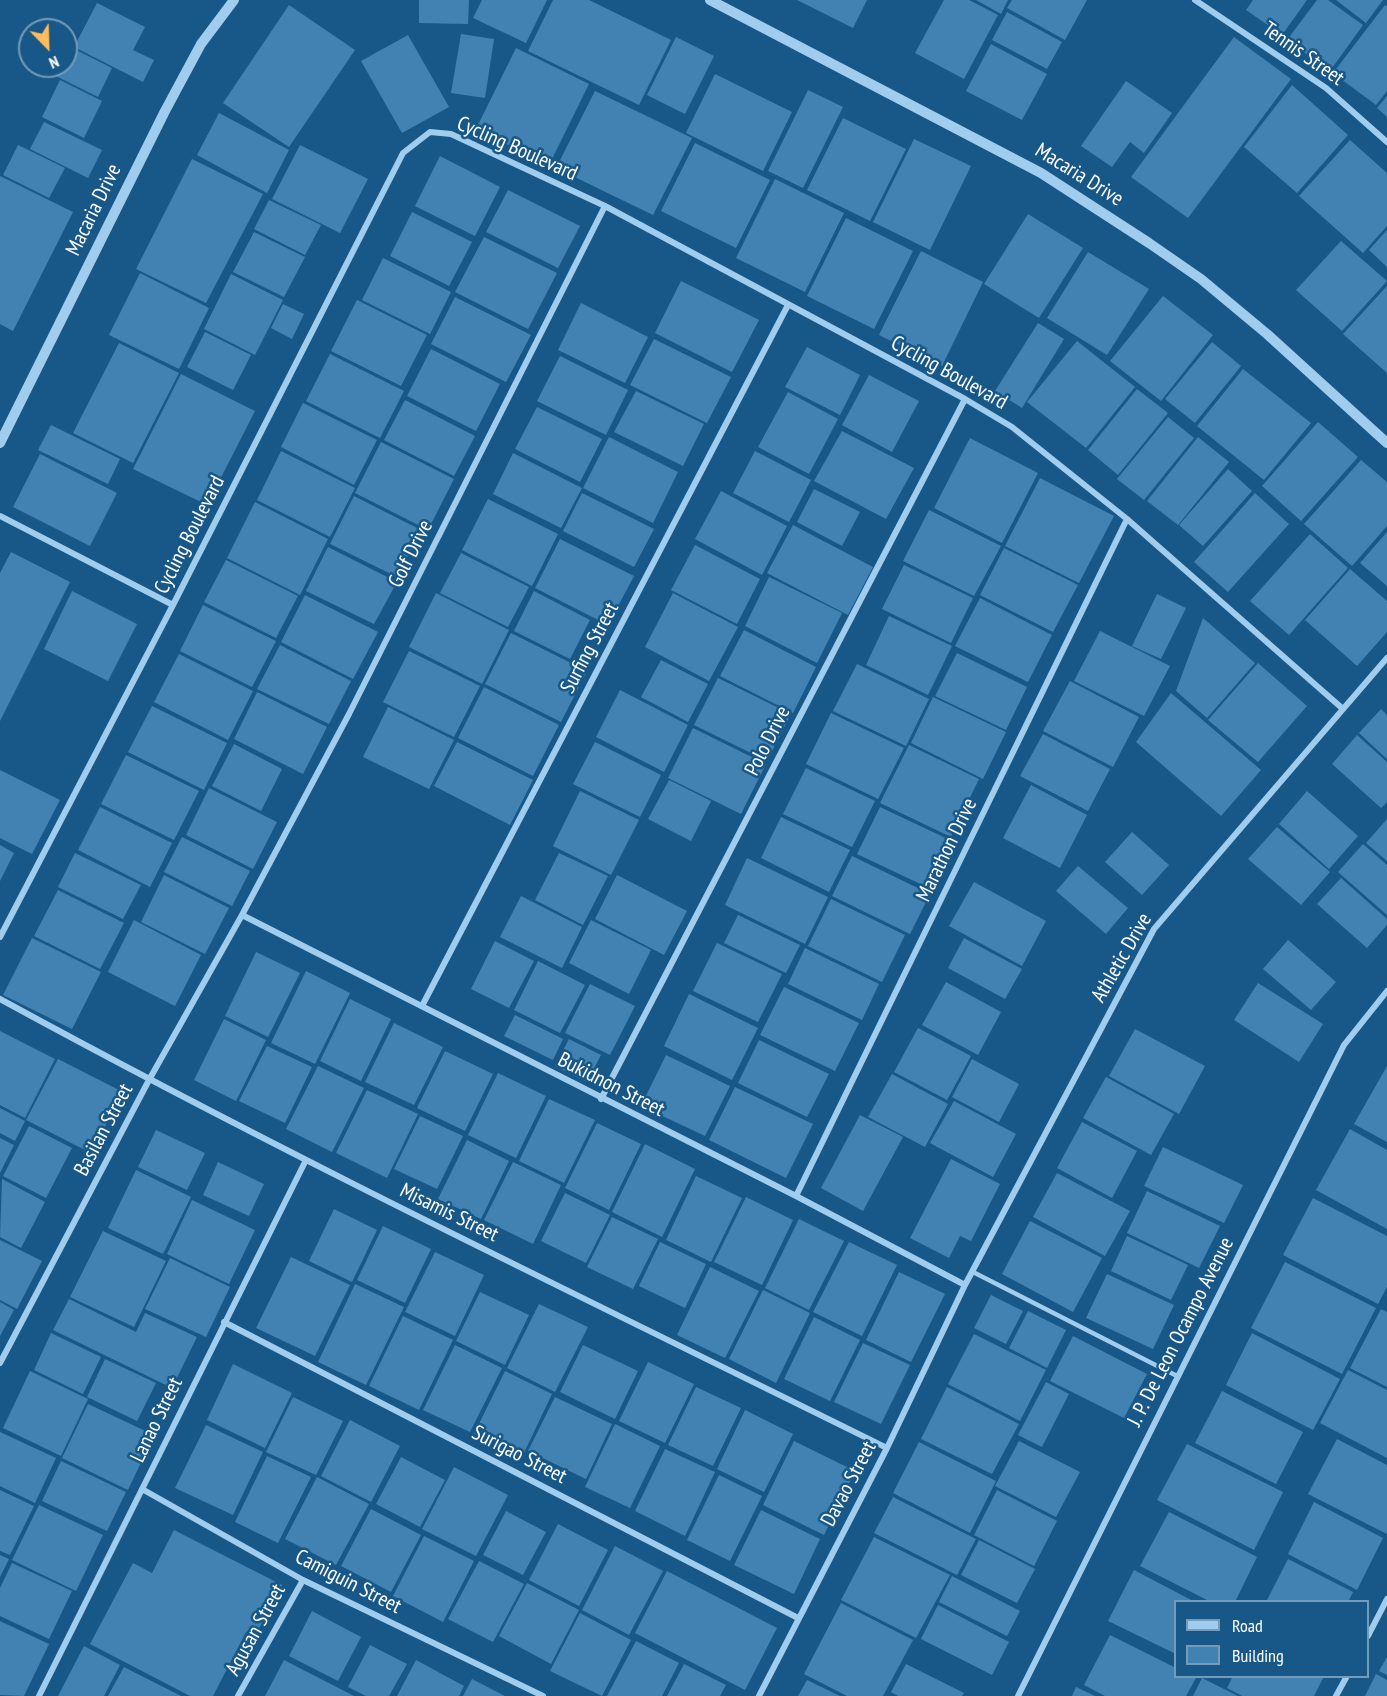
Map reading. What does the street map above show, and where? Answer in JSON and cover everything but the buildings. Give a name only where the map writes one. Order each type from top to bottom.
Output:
[{"type":"street","name":"Macaria Drive","points":[[0,442],[165,111],[201,44],[234,0]]},
{"type":"street","name":"Macaria Drive","points":[[710,0],[1041,173],[1149,243],[1201,279],[1267,334],[1387,443]]},
{"type":"street","name":"Tennis Street","points":[[1195,0],[1326,88],[1387,142]]},
{"type":"street","name":"Cycling Boulevard","points":[[0,937],[173,605],[403,153],[430,132],[451,134],[604,206],[965,399],[1012,427],[1127,519],[1343,709]]},
{"type":"street","name":"Golf Drive","points":[[242,915],[349,714],[604,206]]},
{"type":"street","name":"Surfing Street","points":[[422,1006],[788,305]]},
{"type":"street","name":"Polo Drive","points":[[601,1099],[965,399]]},
{"type":"street","points":[[0,516],[173,605]]},
{"type":"street","name":"Marathon Drive","points":[[795,1196],[1127,519]]},
{"type":"street","name":"Athletic Drive","points":[[965,1285],[1154,929],[1387,658]]},
{"type":"street","name":"Bukidnon Street","points":[[242,915],[965,1285]]},
{"type":"street","name":"Basilan Street","points":[[0,1363],[149,1080],[242,915]]},
{"type":"street","name":"J. P. De Leon Ocampo Avenue","points":[[1018,1696],[1344,1045],[1387,991]]},
{"type":"street","name":"Misamis Street","points":[[0,999],[149,1080],[306,1160],[887,1448]]},
{"type":"street","name":"Lanao Street","points":[[39,1696],[306,1160]]},
{"type":"street","name":"Davao Street","points":[[759,1696],[887,1448],[965,1285]]},
{"type":"street","name":"Surigao Street","points":[[224,1322],[798,1617]]},
{"type":"street","name":"Camiguin Street","points":[[142,1489],[303,1580],[543,1696]]},
{"type":"street","name":"Agusan Street","points":[[238,1696],[303,1580]]},
{"type":"street","points":[[1369,1634],[1387,1599]]},
{"type":"street","points":[[1336,1696],[1346,1678]]},
{"type":"lane","points":[[973,1272],[1177,1376]]}]
